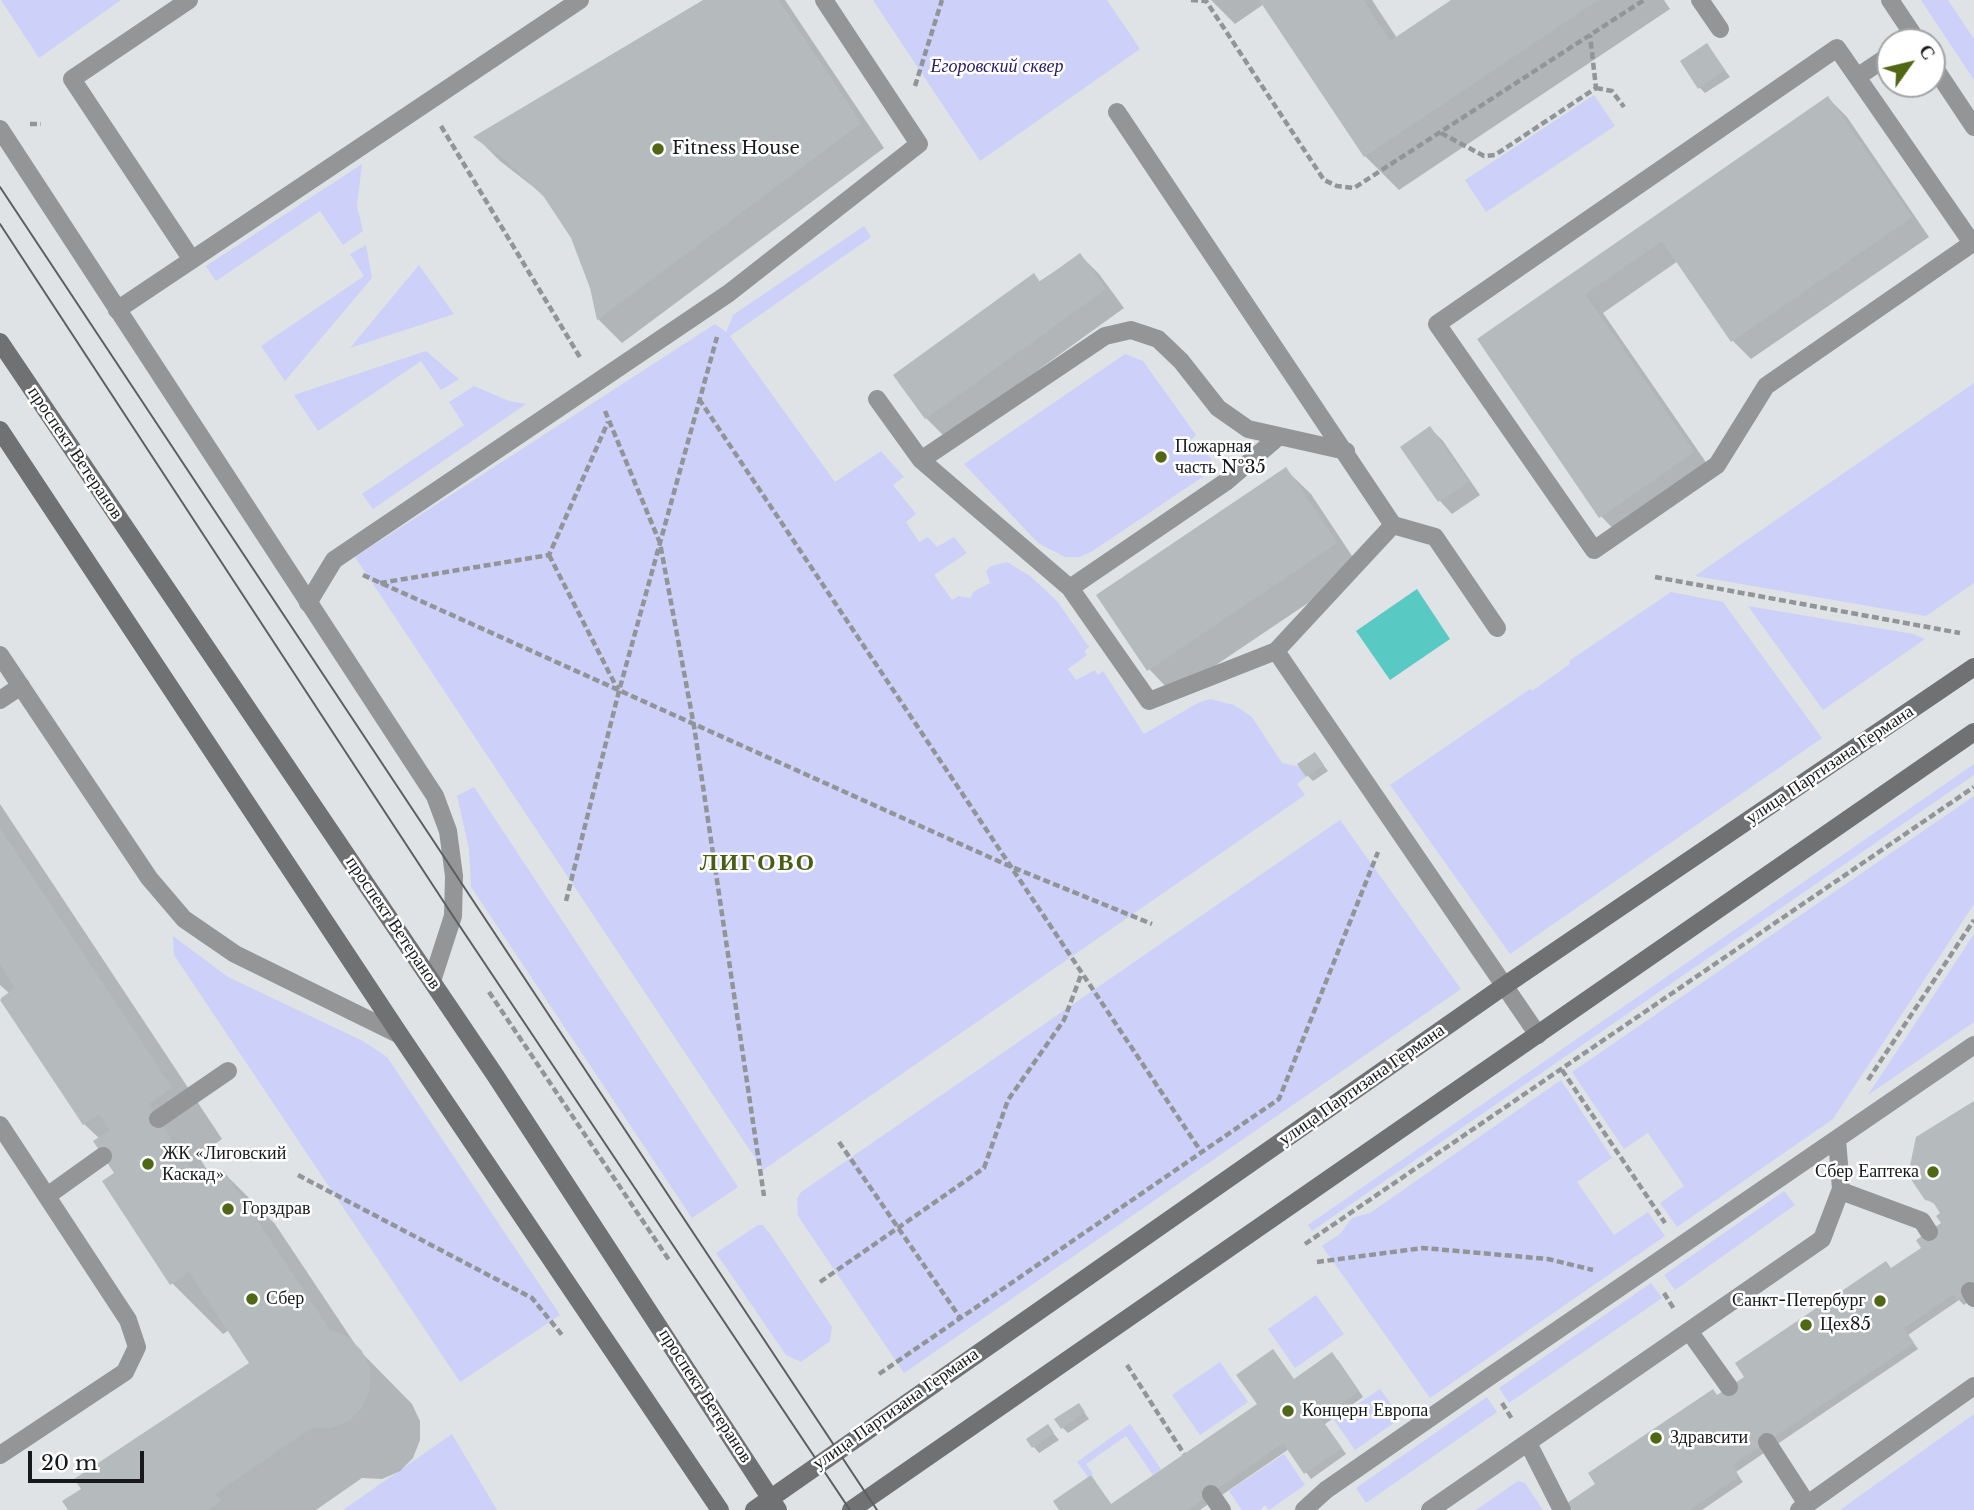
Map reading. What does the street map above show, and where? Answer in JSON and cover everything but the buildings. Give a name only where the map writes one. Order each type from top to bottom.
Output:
[{"type":"main road","name":"проспект Ветеранов","points":[[0,342],[634,1284],[774,1504]]},
{"type":"main road","points":[[0,430],[400,1035],[720,1510]]},
{"type":"main road","name":"улица Партизана Германа","points":[[754,1510],[774,1504],[1504,986],[1974,667]]},
{"type":"main road","points":[[851,1510],[1974,732]]},
{"type":"street","points":[[189,0],[72,79],[192,260]]},
{"type":"street","points":[[117,310],[580,0]]},
{"type":"street","points":[[308,603],[334,560],[729,293],[919,144],[824,0]]},
{"type":"street","points":[[1700,0],[1720,29]]},
{"type":"street","points":[[1890,0],[1906,28]]},
{"type":"street","points":[[1837,48],[1973,243],[1766,386],[1717,465],[1594,550],[1437,324],[1837,48]]},
{"type":"street","points":[[1857,77],[1876,64]]},
{"type":"street","points":[[1946,85],[1974,127]]},
{"type":"street","points":[[1117,112],[1393,525],[1435,537],[1497,628]]},
{"type":"street","points":[[0,130],[435,796],[448,831],[454,876],[453,916],[432,981]]},
{"type":"street","points":[[921,460],[1105,336],[1131,330],[1158,339],[1181,361],[1218,408],[1248,429],[1277,438],[1346,451]]},
{"type":"street","points":[[877,399],[921,460],[1070,588],[1149,701],[1276,651],[1393,525]]},
{"type":"street","points":[[1070,588],[1227,481],[1277,438]]},
{"type":"street","points":[[1276,651],[1538,1035]]},
{"type":"street","points":[[0,655],[149,878],[184,919],[235,954],[400,1035]]},
{"type":"street","points":[[0,700],[21,686]]},
{"type":"street","points":[[1304,1510],[1325,1490],[1974,1045]]},
{"type":"street","points":[[158,1119],[228,1071]]},
{"type":"street","points":[[0,1125],[128,1320],[137,1347],[125,1372],[0,1455]]},
{"type":"street","points":[[1430,1510],[1822,1239],[1841,1191],[1837,1139]]},
{"type":"street","points":[[47,1195],[103,1156]]},
{"type":"street","points":[[1841,1191],[1922,1221],[1929,1232]]},
{"type":"street","points":[[1689,1331],[1729,1387]]},
{"type":"street","points":[[1767,1442],[1803,1507],[1974,1386]]},
{"type":"street","points":[[1528,1443],[1562,1510]]},
{"type":"street","points":[[1211,1494],[1222,1510]]},
{"type":"path","points":[[904,121],[942,0]]},
{"type":"path","points":[[1191,0],[1206,1],[1324,180],[1354,188],[1644,0]]},
{"type":"path","points":[[1591,35],[1596,88]]},
{"type":"path","points":[[1441,133],[1490,156],[1596,88],[1612,90],[1624,107]]},
{"type":"path","points":[[427,101],[596,384],[608,421],[660,543],[694,726],[764,1196]]},
{"type":"path","points":[[566,901],[618,691],[729,293]]},
{"type":"path","points":[[699,399],[1007,865],[1202,1153]]},
{"type":"path","points":[[549,555],[608,421]]},
{"type":"path","points":[[379,583],[549,555]]},
{"type":"path","points":[[549,555],[618,691]]},
{"type":"path","points":[[334,560],[694,726],[1007,865],[1152,924]]},
{"type":"path","points":[[1655,577],[1960,633]]},
{"type":"path","points":[[1305,1244],[1974,787]]},
{"type":"path","points":[[880,1374],[1279,1099],[1375,858]]},
{"type":"path","points":[[1865,1085],[1974,920]]},
{"type":"path","points":[[820,1282],[984,1168],[1008,1100],[1064,1020],[1081,975]]},
{"type":"path","points":[[489,992],[668,1260]]},
{"type":"path","points":[[1562,1070],[1671,1232]]},
{"type":"path","points":[[839,1142],[961,1319]]},
{"type":"path","points":[[298,1175],[532,1298],[562,1335]]},
{"type":"path","points":[[1317,1262],[1423,1248],[1548,1259],[1632,1279]]},
{"type":"path","points":[[1648,1269],[1689,1331]]},
{"type":"path","points":[[1127,1366],[1184,1454]]},
{"type":"path","points":[[1486,1379],[1528,1443]]},
{"type":"green space","points":[[1,0],[121,0],[39,58]]},
{"type":"green space","name":"Егоровский сквер","points":[[873,0],[1107,0],[1140,49],[980,161]]},
{"type":"green space","points":[[1921,0],[1948,0],[1974,39],[1974,80],[1946,38],[1946,28],[1940,28]]},
{"type":"green space","points":[[1594,95],[1615,126],[1486,212],[1465,180]]},
{"type":"green space","points":[[362,164],[357,206],[363,231],[343,245],[320,211],[216,281],[206,266]]},
{"type":"green space","points":[[864,226],[871,237],[730,336],[835,482],[881,451],[904,477],[893,485],[916,514],[906,522],[919,542],[928,537],[937,547],[954,537],[967,553],[934,575],[952,600],[959,596],[971,598],[973,592],[990,583],[986,571],[991,566],[1007,562],[1030,576],[1057,601],[1089,647],[1084,651],[1087,655],[1068,669],[1076,680],[1095,670],[1098,675],[1103,671],[1144,734],[1210,699],[1234,705],[1252,717],[1282,763],[1300,767],[1306,777],[1297,784],[1305,795],[763,1170],[355,557],[715,324],[726,332],[733,315]]},
{"type":"green space","points":[[366,245],[372,278],[285,381],[261,346],[364,276],[350,254]]},
{"type":"green space","points":[[419,265],[454,314],[350,348]]},
{"type":"green space","points":[[426,351],[459,379],[441,390],[421,361],[318,431],[294,395]]},
{"type":"green space","points":[[1125,354],[1143,361],[1196,435],[1191,440],[1195,447],[1201,443],[1216,468],[1091,552],[1079,557],[1065,557],[1038,543],[964,464]]},
{"type":"green space","points":[[1974,383],[1974,583],[1926,616],[1695,576]]},
{"type":"green space","points":[[474,386],[509,401],[526,404],[373,509],[362,494],[464,425],[449,402]]},
{"type":"green space","points":[[1671,592],[1723,602],[1822,738],[1510,954],[1390,785],[1530,689],[1532,691],[1570,664],[1569,661]]},
{"type":"green space","points":[[1748,606],[1913,634],[1925,639],[1823,710]]},
{"type":"green space","points":[[1974,764],[1974,775],[1312,1231],[1308,1225]]},
{"type":"green space","points":[[474,787],[738,1187],[692,1218],[471,887],[469,849],[457,796]]},
{"type":"green space","points":[[1974,796],[1974,904],[1833,1119],[1677,1227],[1660,1203],[1684,1186],[1648,1133],[1624,1149],[1572,1072]]},
{"type":"green space","points":[[1340,820],[1461,989],[904,1373],[798,1216],[797,1199],[801,1192]]},
{"type":"green space","points":[[1974,934],[1974,1022],[1868,1095]]},
{"type":"green space","points":[[173,936],[228,977],[363,1041],[387,1057],[560,1315],[460,1382],[174,955]]},
{"type":"green space","points":[[1561,1080],[1612,1158],[1577,1182],[1614,1235],[1648,1212],[1665,1236],[1430,1398],[1322,1246],[1340,1234],[1352,1218],[1370,1213]]},
{"type":"green space","points":[[1784,1191],[1795,1205],[1675,1290],[1664,1275]]},
{"type":"green space","points":[[758,1225],[763,1225],[770,1234],[832,1327],[830,1341],[801,1362],[786,1355],[716,1253]]},
{"type":"green space","points":[[1651,1283],[1662,1298],[1509,1403],[1499,1388]]},
{"type":"green space","points":[[1316,1295],[1344,1334],[1295,1368],[1268,1329]]},
{"type":"green space","points":[[1220,1362],[1248,1402],[1200,1435],[1172,1395]]},
{"type":"green space","points":[[1380,1389],[1401,1418],[1355,1450],[1334,1420]]},
{"type":"green space","points":[[1487,1397],[1497,1412],[1366,1503],[1356,1488]]},
{"type":"green space","points":[[1974,1414],[1974,1510],[1840,1510]]},
{"type":"green space","points":[[1130,1424],[1161,1469],[1153,1475],[1126,1436],[1086,1464],[1093,1474],[1088,1477],[1077,1462]]},
{"type":"green space","points":[[452,1434],[497,1510],[343,1510]]},
{"type":"green space","points":[[1284,1454],[1305,1485],[1269,1510],[1265,1505],[1260,1510],[1242,1510],[1229,1491]]},
{"type":"green space","points":[[1518,1481],[1525,1483],[1543,1510],[1476,1510]]},
{"type":"shaded area","points":[[1417,589],[1450,639],[1390,680],[1356,631]]},
{"type":"tram line","points":[[0,187],[877,1510]]},
{"type":"tram line","points":[[0,224],[453,916],[850,1510]]},
{"type":"place","name":"Fitness House","points":[[658,149]]},
{"type":"place","name":"Пожарная часть №35","points":[[1161,457]]},
{"type":"place","name":"ЖК «Лиговский Каскад»","points":[[148,1164]]},
{"type":"place","name":"Сбер Еаптека","points":[[1933,1172]]},
{"type":"place","name":"Горздрав","points":[[228,1209]]},
{"type":"place","name":"Сбер","points":[[252,1299]]},
{"type":"place","name":"Санкт-Петербург","points":[[1880,1301]]},
{"type":"place","name":"Цех85","points":[[1806,1325]]},
{"type":"place","name":"Концерн Европа","points":[[1288,1411]]},
{"type":"place","name":"Здравсити","points":[[1656,1438]]},
{"type":"district","name":"ЛИГОВО","points":[[758,863]]}]
